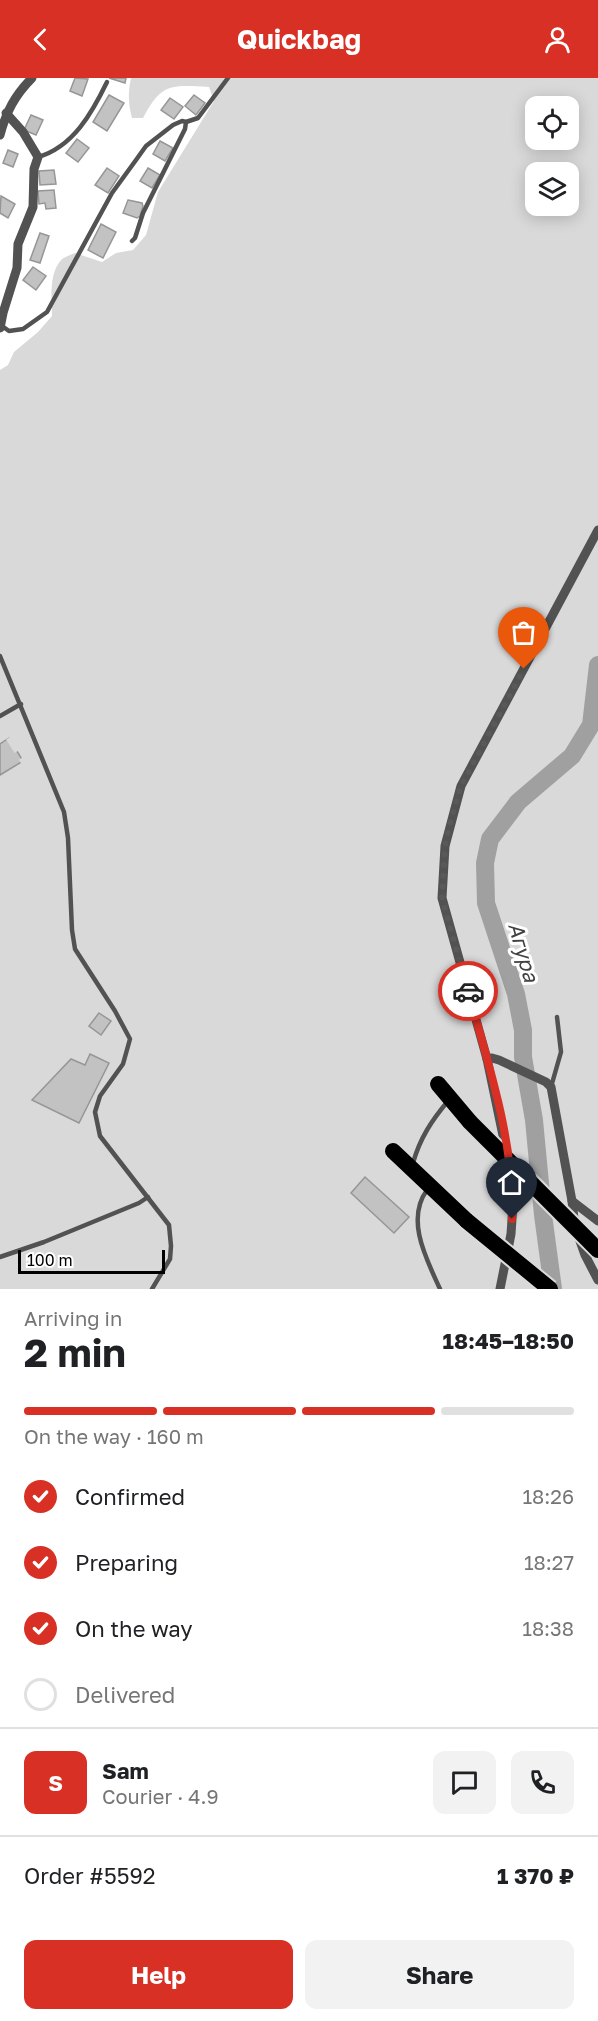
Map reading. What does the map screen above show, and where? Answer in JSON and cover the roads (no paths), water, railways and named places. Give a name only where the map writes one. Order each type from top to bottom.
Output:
[{"type":"highway","points":[[438,1084],[470,1122],[598,1250]]},
{"type":"highway","points":[[393,1151],[467,1221],[550,1289]]},
{"type":"street","points":[[0,135],[6,113],[20,89],[32,78]]},
{"type":"street","points":[[1,327],[17,268],[18,244],[33,207],[34,169],[38,157],[23,132],[6,113]]},
{"type":"street","points":[[500,1289],[511,1234],[513,1204],[510,1169],[487,1059],[442,898],[445,846],[461,786],[598,530]]},
{"type":"street","points":[[487,1059],[492,1058],[549,1085],[572,1200],[575,1227],[585,1255],[598,1280]]},
{"type":"street","points":[[572,1200],[598,1221]]},
{"type":"lane","points":[[1,327],[9,331],[23,329],[47,312],[112,194],[146,146],[173,125],[198,118],[228,78]]},
{"type":"lane","points":[[38,157],[50,154],[66,144],[88,116],[107,82]]},
{"type":"lane","points":[[132,241],[143,213],[185,129],[186,122]]},
{"type":"lane","points":[[0,656],[64,812],[68,838],[75,949],[115,1011],[130,1039],[123,1064],[100,1096],[95,1112],[100,1136],[169,1225],[170,1259],[152,1289]]},
{"type":"lane","points":[[0,717],[21,704]]},
{"type":"lane","points":[[549,1085],[561,1052],[557,1017]]},
{"type":"lane","points":[[412,1169],[418,1143],[450,1098]]},
{"type":"lane","points":[[430,1187],[422,1199],[419,1233],[422,1247],[440,1289]]},
{"type":"lane","points":[[0,1257],[44,1242],[139,1203],[148,1197]]},
{"type":"waterway","name":"Агура","points":[[553,1289],[534,1120],[523,1057],[523,1030],[516,994],[486,903],[485,863],[490,839],[518,802],[572,756],[591,725],[598,665]]},
{"type":"tunnel","points":[[0,544],[102,689],[182,796],[294,927],[438,1084]]},
{"type":"tunnel","points":[[0,715],[72,829],[199,976],[284,1056],[393,1151]]}]
